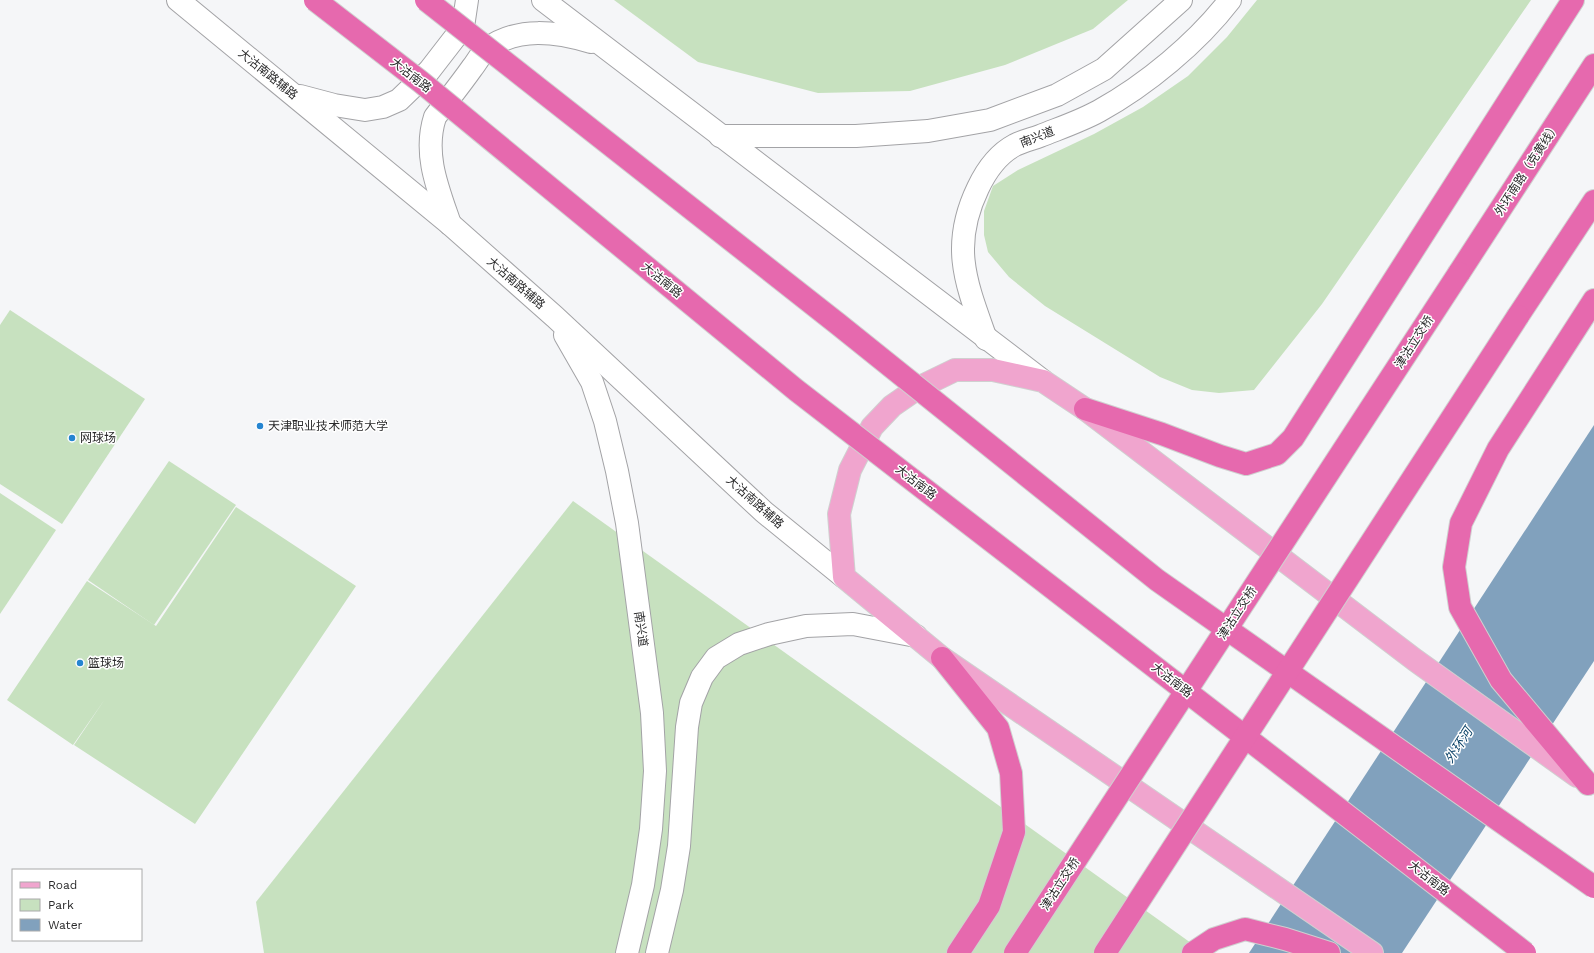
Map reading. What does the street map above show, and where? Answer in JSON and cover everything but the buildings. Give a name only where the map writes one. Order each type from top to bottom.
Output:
[{"type":"highway","name":"大沽南路","points":[[315,0],[427,87],[796,390],[1526,953]]},
{"type":"highway","points":[[426,0],[918,388],[1157,580],[1594,887]]},
{"type":"highway","points":[[1085,409],[1162,434],[1220,456],[1246,464],[1277,454],[1293,438],[1573,0]]},
{"type":"highway","name":"外环南路（克黄线）","points":[[1459,273],[1594,65]]},
{"type":"highway","points":[[1105,953],[1518,316],[1594,202]]},
{"type":"highway","name":"津沽立交桥","points":[[1015,953],[1459,273]]},
{"type":"highway","points":[[1591,786],[1501,680],[1460,608],[1454,567],[1461,523],[1498,449],[1594,300]]},
{"type":"highway","points":[[942,658],[998,728],[1011,773],[1014,832],[989,906],[958,953]]},
{"type":"highway","points":[[1193,953],[1214,939],[1245,928],[1329,953]]},
{"type":"main road","points":[[1372,953],[942,658],[844,577],[839,514],[850,470],[872,427],[892,406],[918,388],[955,370],[994,370],[1043,381],[1085,409],[1415,660],[1591,786]]},
{"type":"street","name":"大沽南路辅路","points":[[178,0],[450,224],[555,317],[764,512],[844,577]]},
{"type":"street","points":[[293,94],[334,105],[365,110],[383,107],[399,100],[429,71],[463,27],[467,0]]},
{"type":"street","points":[[543,0],[601,46],[1043,381]]},
{"type":"street","points":[[720,136],[856,136],[928,131],[990,120],[1057,95],[1104,70],[1181,0]]},
{"type":"street","name":"南兴道","points":[[986,339],[968,289],[963,260],[962,243],[966,217],[984,175],[998,158],[1015,145],[1098,112],[1154,76],[1206,27],[1230,0]]},
{"type":"street","points":[[450,224],[436,185],[431,164],[431,130],[435,117],[486,49],[506,38],[546,32],[569,36],[601,46]]},
{"type":"street","name":"南兴道","points":[[555,317],[592,382],[605,421],[627,523],[648,675],[652,713],[655,771],[651,829],[643,885],[627,953]]},
{"type":"street","points":[[656,953],[672,890],[679,846],[687,727],[691,703],[702,677],[716,658],[739,644],[769,634],[806,626],[853,624],[916,636]]},
{"type":"green space","points":[[614,0],[1128,0],[1093,29],[1005,65],[910,91],[818,93],[698,62]]},
{"type":"green space","points":[[1257,0],[1531,0],[1322,304],[1254,390],[1219,393],[1192,390],[1160,377],[1045,306],[1009,277],[988,252],[984,235],[984,211],[993,186],[1018,170],[1094,134],[1143,107],[1188,76],[1227,37]]},
{"type":"green space","name":"网球场","points":[[10,310],[145,399],[62,524],[0,484],[0,325]]},
{"type":"green space","points":[[169,461],[236,505],[154,625],[88,580]]},
{"type":"green space","points":[[0,493],[56,530],[0,614]]},
{"type":"green space","points":[[573,501],[1205,953],[264,953],[256,902]]},
{"type":"green space","points":[[236,507],[356,586],[195,824],[74,745],[105,699],[73,745],[7,700],[87,581],[156,626]]},
{"type":"water","name":"外环河","points":[[1594,425],[1594,661],[1402,953],[1249,953]]},
{"type":"place","name":"天津职业技术师范大学","points":[[260,426]]},
{"type":"place","name":"网球场","points":[[72,438]]},
{"type":"place","name":"篮球场","points":[[80,663]]}]
